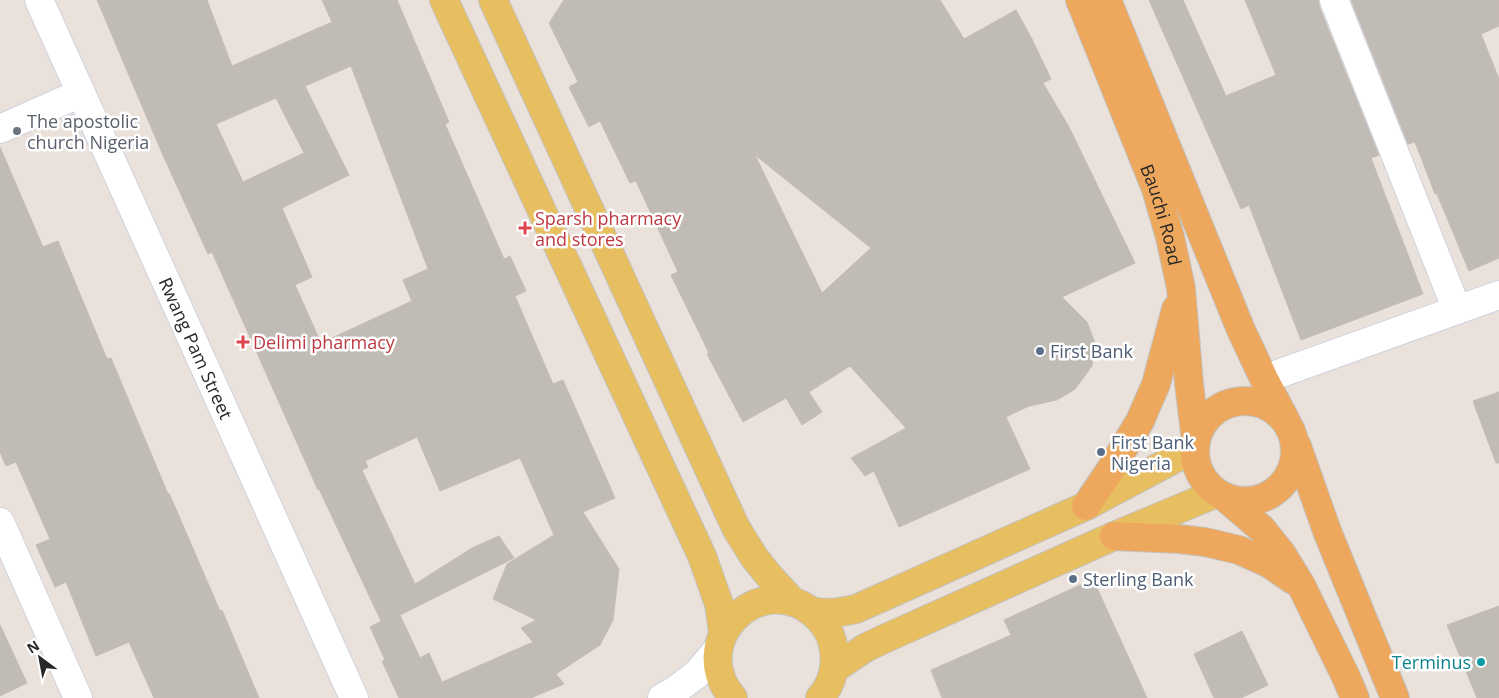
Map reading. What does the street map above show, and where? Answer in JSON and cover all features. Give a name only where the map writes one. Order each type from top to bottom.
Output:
[{"type":"highway","name":"Bauchi Road","points":[[1080,0],[1156,189],[1170,237],[1181,288],[1188,384],[1196,444]]},
{"type":"highway","name":"Bauchi Road","points":[[1107,0],[1241,330],[1290,430],[1327,531],[1395,698]]},
{"type":"highway","points":[[1086,506],[1140,421],[1153,392],[1181,288]]},
{"type":"highway","points":[[1222,496],[1245,502],[1262,499],[1277,490],[1285,482],[1294,467],[1296,458],[1290,430],[1274,409],[1257,402],[1240,401],[1222,406],[1208,416],[1198,431],[1196,466],[1204,482],[1262,528],[1282,554],[1301,585],[1355,698]]},
{"type":"highway","points":[[1114,536],[1179,539],[1205,542],[1239,550],[1268,563],[1301,585]]},
{"type":"main road","points":[[444,0],[702,556],[719,604],[721,640],[718,669],[725,688],[733,698]]},
{"type":"main road","points":[[493,0],[736,528],[754,557],[770,577],[802,606],[822,620],[832,638],[836,658],[828,688]]},
{"type":"main road","points":[[721,640],[736,616],[753,605],[773,600],[828,614],[856,608],[1086,506],[1196,444]]},
{"type":"main road","points":[[828,688],[865,648],[1114,536],[1222,496]]},
{"type":"street","name":"Rwang Pam Street","points":[[39,0],[354,698]]},
{"type":"street","points":[[1334,0],[1457,310]]},
{"type":"street","points":[[0,129],[81,93]]},
{"type":"street","points":[[1264,379],[1499,295]]},
{"type":"street","points":[[0,522],[78,698]]},
{"type":"street","points":[[662,698],[697,674],[721,640]]},
{"type":"building","points":[[97,0],[207,0],[232,66],[332,22],[322,0],[397,0],[449,122],[445,124],[504,259],[510,256],[526,291],[515,296],[553,384],[563,380],[615,498],[583,512],[619,569],[613,620],[600,645],[556,674],[564,684],[531,698],[399,698],[382,661],[385,660],[370,627],[381,621],[318,490],[212,252],[208,254],[162,153]],"holes":[[[351,66],[428,269],[403,280],[412,301],[321,343],[295,285],[312,277],[282,208],[349,175],[305,86]],[[276,98],[304,153],[243,182],[216,124]],[[417,437],[440,491],[520,458],[554,535],[507,564],[493,599],[536,620],[521,628],[533,642],[442,682],[429,653],[420,658],[400,615],[514,558],[499,536],[472,548],[415,584],[362,470],[368,467],[365,461]]]},
{"type":"building","points":[[564,0],[940,0],[964,39],[1016,10],[1051,79],[1043,83],[1069,127],[1135,263],[1062,297],[1087,322],[1095,343],[1092,366],[1075,389],[1057,400],[1029,406],[1006,417],[1030,469],[899,527],[874,471],[865,476],[851,458],[906,428],[850,366],[809,392],[822,412],[802,425],[786,398],[743,422],[707,354],[709,353],[671,275],[678,272],[636,181],[630,183],[600,121],[589,127],[569,87],[578,82],[549,23]],"holes":[[[755,155],[871,248],[822,293]]]},
{"type":"building","points":[[1149,0],[1183,0],[1226,96],[1276,75],[1245,0],[1319,0],[1319,6],[1379,155],[1371,158],[1423,294],[1301,340],[1249,205],[1241,209]]},
{"type":"building","points":[[1351,0],[1499,0],[1499,26],[1481,34],[1499,79],[1499,258],[1469,271],[1437,194],[1435,194],[1415,142],[1408,144]]},
{"type":"building","points":[[0,147],[43,247],[58,241],[107,359],[111,358],[168,494],[220,611],[222,610],[259,698],[154,698],[129,642],[96,656],[66,582],[55,587],[36,545],[50,539],[16,462],[6,466],[0,452]]},
{"type":"building","points":[[1499,392],[1499,463],[1496,463],[1473,401]]},
{"type":"building","points":[[1093,579],[1147,698],[942,698],[931,670],[1011,635],[1004,620]]},
{"type":"building","name":"Terminus","points":[[1499,606],[1499,698],[1477,698],[1447,625]]},
{"type":"building","points":[[0,625],[27,683],[0,696]]},
{"type":"building","points":[[1242,631],[1268,685],[1241,698],[1214,698],[1194,654]]},
{"type":"place","name":"The apostolic church Nigeria","points":[[17,131]]},
{"type":"place","name":"Sparsh pharmacy and stores","points":[[525,228]]},
{"type":"place","name":"Delimi pharmacy","points":[[243,342]]},
{"type":"place","name":"First Bank","points":[[1040,351]]},
{"type":"place","name":"First Bank Nigeria","points":[[1101,452]]},
{"type":"place","name":"Sterling Bank","points":[[1073,579]]},
{"type":"place","name":"Terminus","points":[[1481,662]]}]
